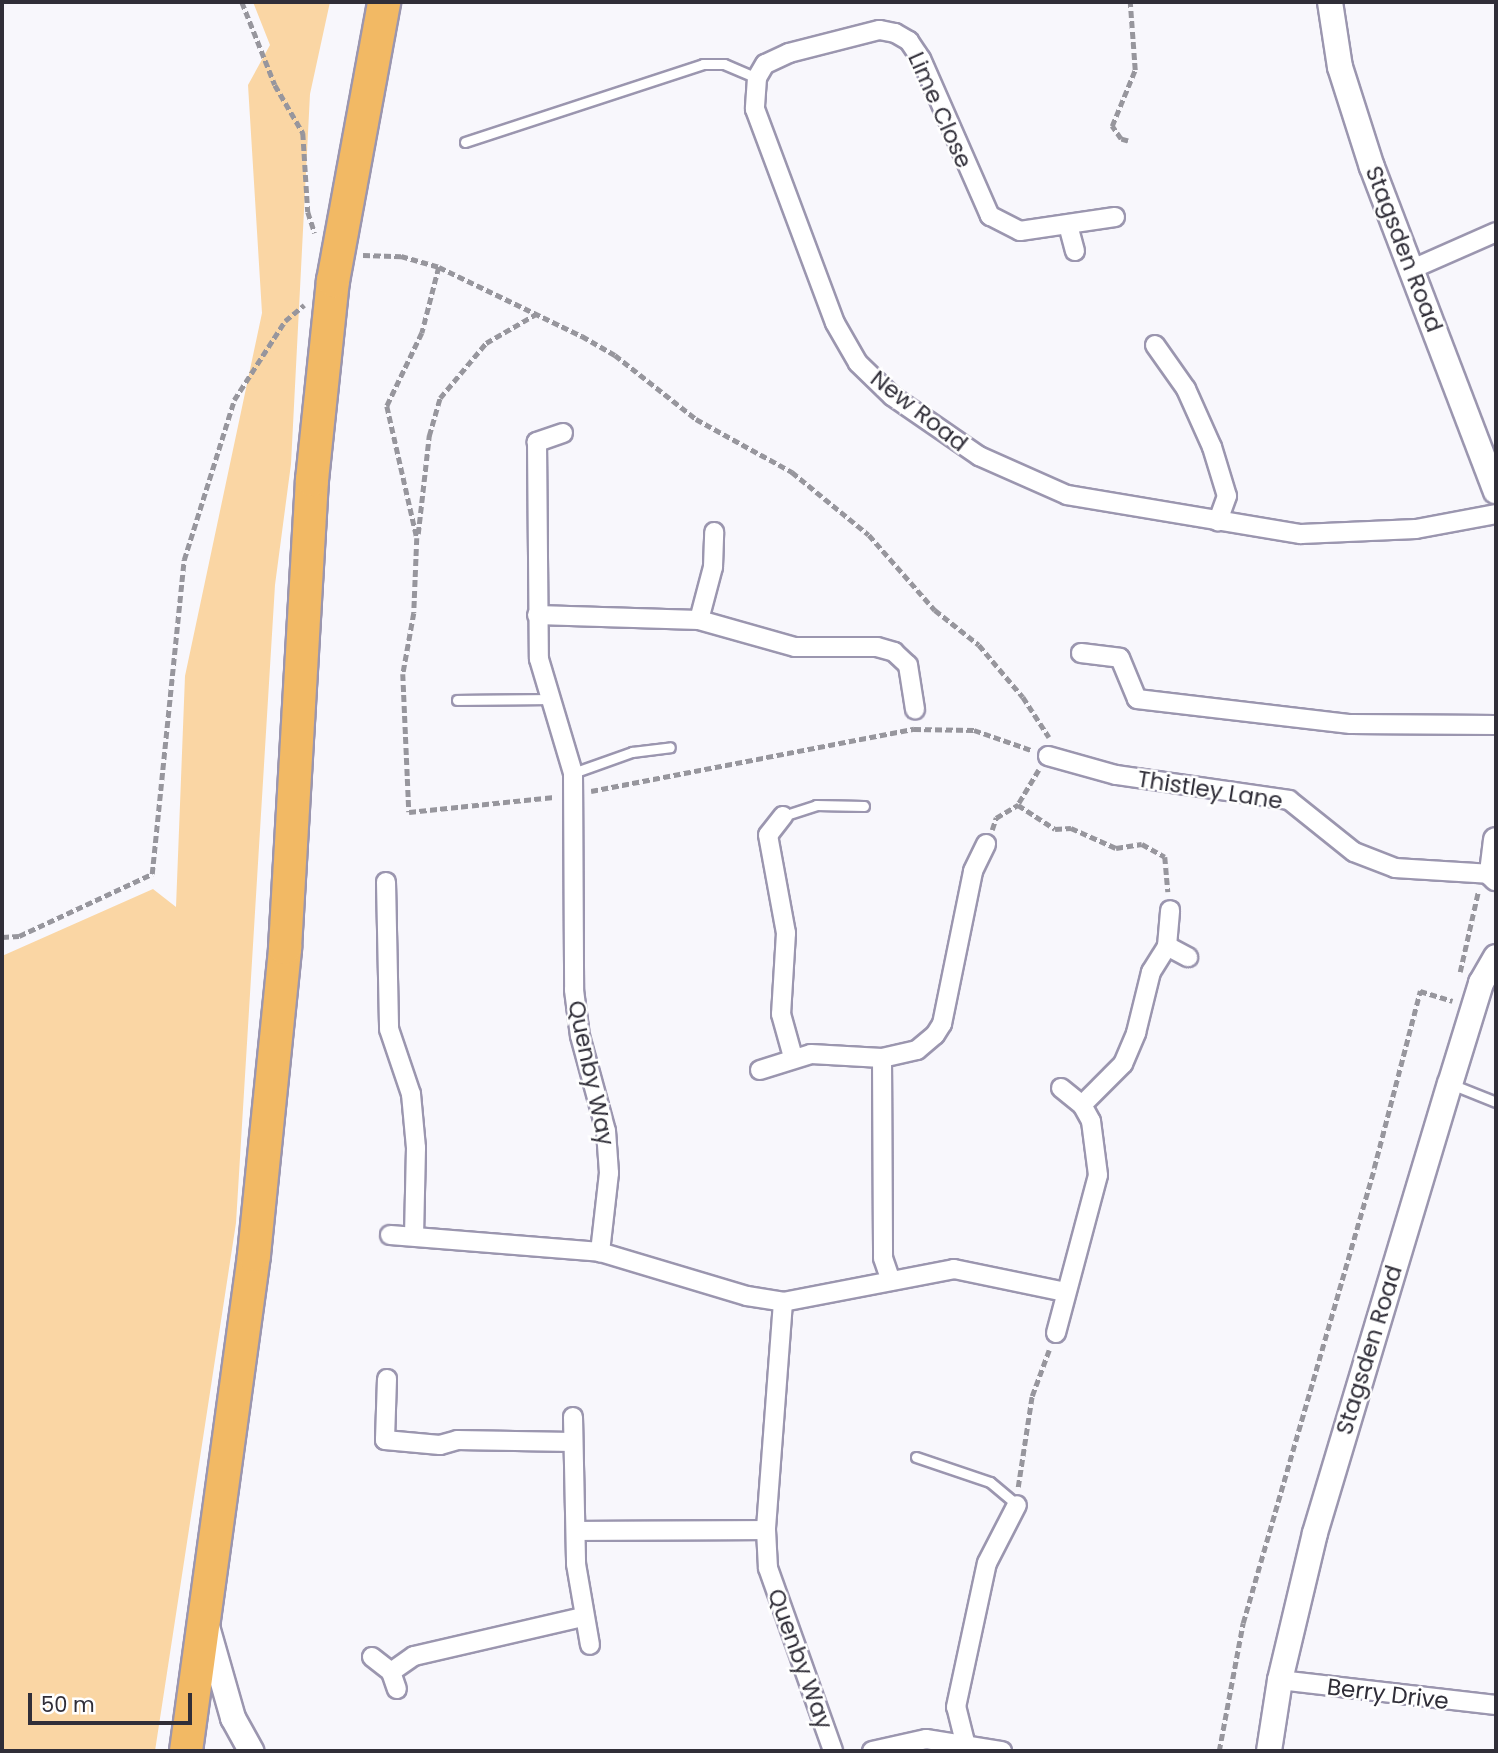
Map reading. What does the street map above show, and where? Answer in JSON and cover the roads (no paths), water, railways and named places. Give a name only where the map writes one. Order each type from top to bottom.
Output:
[{"type":"highway","points":[[186,1751],[254,1255],[285,948],[312,480],[333,281],[384,2]]},
{"type":"street","name":"Stagsden Road","points":[[1330,2],[1340,68],[1410,270],[1496,491]]},
{"type":"street","name":"Lime Close","points":[[757,78],[765,64],[789,53],[879,30],[895,33],[909,41],[921,59],[990,216],[1020,231],[1115,217]]},
{"type":"street","name":"New Road","points":[[757,78],[755,109],[835,323],[858,363],[892,396],[979,456],[1067,495],[1301,534],[1353,535],[1496,514]]},
{"type":"street","points":[[1068,225],[1075,251]]},
{"type":"street","points":[[1410,270],[1496,232]]},
{"type":"street","points":[[1155,345],[1186,389],[1212,447],[1227,496],[1218,521]]},
{"type":"street","name":"Quenby Way","points":[[563,433],[537,442],[537,615],[539,659],[573,774],[573,990],[580,1036],[607,1131],[609,1173],[600,1252]]},
{"type":"street","points":[[699,620],[713,566],[715,533]]},
{"type":"street","points":[[537,615],[699,620],[795,647],[877,647],[894,652],[908,666],[915,709]]},
{"type":"street","points":[[1081,653],[1120,658],[1137,699],[1352,724],[1496,725]]},
{"type":"street","name":"Thistley Lane","points":[[1048,756],[1116,775],[1289,800],[1354,852],[1395,868],[1494,876]]},
{"type":"street","points":[[783,816],[768,835],[786,933],[781,1014],[793,1057]]},
{"type":"street","points":[[1494,876],[1496,840]]},
{"type":"street","points":[[760,1070],[793,1057],[882,1058],[917,1050],[942,1024],[973,871],[986,844]]},
{"type":"street","points":[[386,882],[389,1029],[411,1094],[416,1148],[414,1237]]},
{"type":"street","points":[[1082,1105],[1123,1064],[1136,1033],[1151,972],[1167,946],[1170,910]]},
{"type":"street","points":[[1167,946],[1188,957]]},
{"type":"street","name":"Stagsden Road","points":[[1269,1751],[1280,1679],[1318,1521],[1481,984],[1496,957]]},
{"type":"street","points":[[882,1058],[883,1258],[891,1281]]},
{"type":"street","points":[[1056,1333],[1098,1175],[1098,1146],[1082,1105],[1061,1088]]},
{"type":"street","points":[[390,1235],[600,1252],[747,1296],[783,1302],[954,1269],[1065,1292]]},
{"type":"street","name":"Quenby Way","points":[[783,1302],[766,1530],[768,1568],[777,1603],[833,1751]]},
{"type":"street","points":[[387,1379],[385,1440],[440,1445],[457,1440],[573,1442]]},
{"type":"street","points":[[573,1417],[576,1531],[583,1617],[590,1645]]},
{"type":"street","points":[[965,1742],[956,1707],[987,1563],[1017,1505]]},
{"type":"street","points":[[576,1531],[766,1530]]},
{"type":"street","points":[[391,1672],[414,1656],[583,1617]]},
{"type":"street","points":[[205,1623],[233,1718],[251,1751]]},
{"type":"street","points":[[372,1657],[391,1672],[397,1689]]},
{"type":"street","name":"Berry Drive","points":[[1280,1679],[1496,1705]]},
{"type":"street","points":[[872,1751],[926,1738],[965,1742],[1002,1751]]},
{"type":"lane","points":[[466,142],[703,64],[724,64],[757,78]]},
{"type":"lane","points":[[457,700],[549,699]]},
{"type":"lane","points":[[573,774],[632,752],[670,747]]},
{"type":"lane","points":[[783,816],[816,805],[864,806]]},
{"type":"lane","points":[[1450,1084],[1496,1102]]},
{"type":"lane","points":[[916,1457],[990,1482],[1017,1505]]}]
